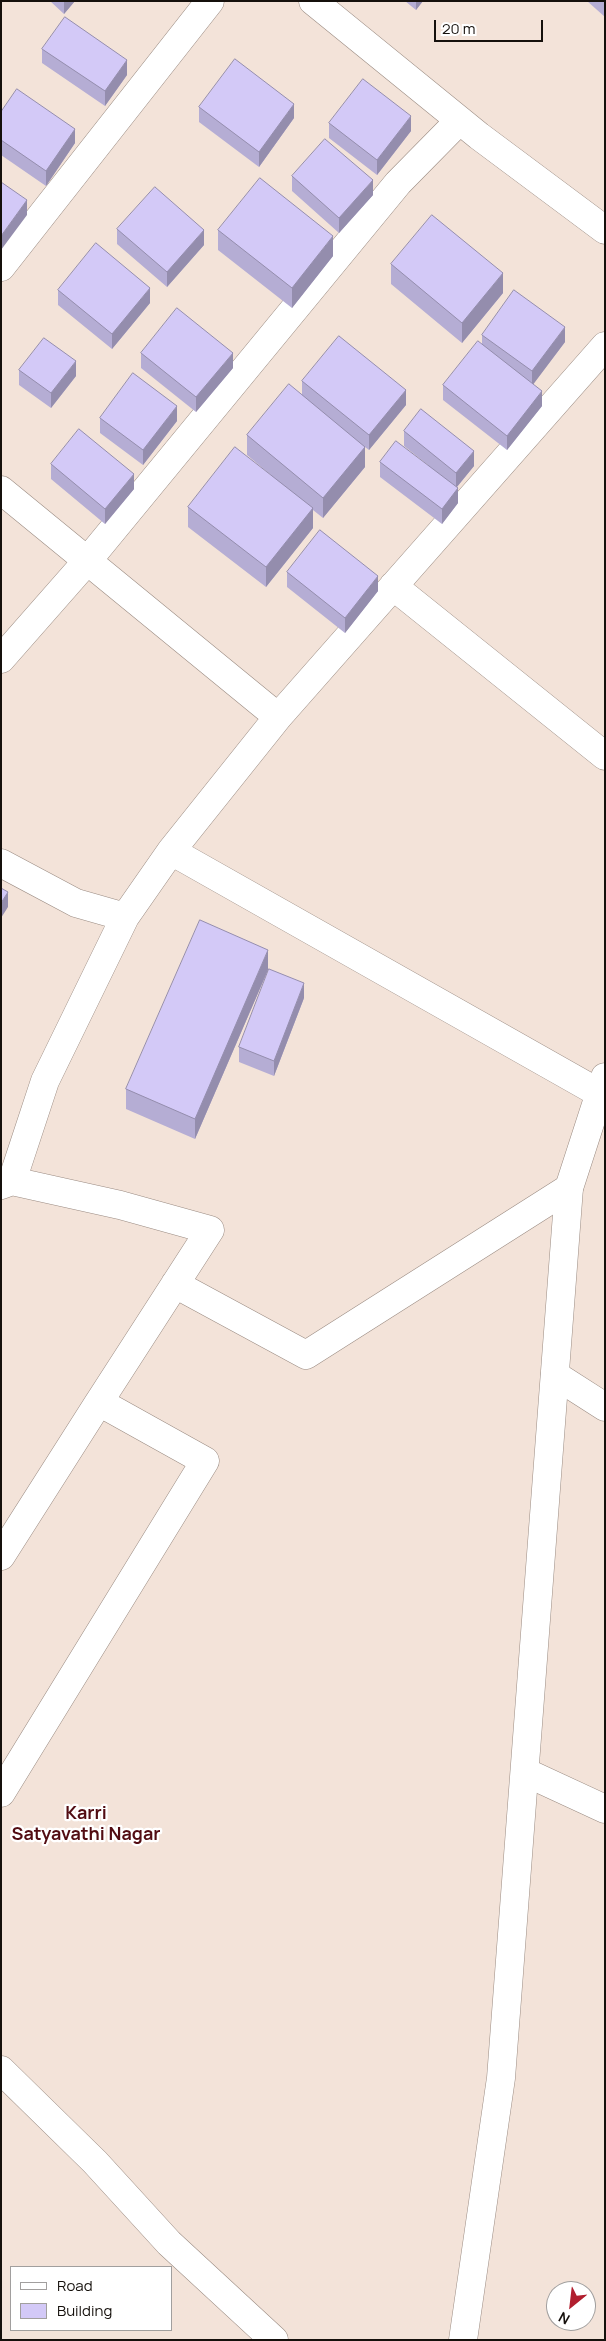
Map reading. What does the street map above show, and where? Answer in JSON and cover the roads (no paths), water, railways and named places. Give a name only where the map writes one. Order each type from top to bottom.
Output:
[{"type":"street","points":[[1,268],[210,1]]},
{"type":"street","points":[[313,1],[459,120],[605,230]]},
{"type":"street","points":[[1,659],[88,560],[398,183],[459,120]]},
{"type":"street","points":[[1,1556],[210,1230],[120,1205],[7,1183],[46,1081],[125,917],[171,852],[278,717],[605,346]]},
{"type":"street","points":[[1,490],[278,717]]},
{"type":"street","points":[[393,586],[605,756]]},
{"type":"street","points":[[171,852],[602,1085],[569,1188],[501,2078],[463,2340]]},
{"type":"street","points":[[1,863],[76,903],[125,917]]},
{"type":"street","points":[[175,1284],[306,1355],[569,1188]]},
{"type":"street","points":[[555,1375],[605,1407]]},
{"type":"street","points":[[1,1793],[205,1461],[100,1402]]},
{"type":"street","points":[[525,1772],[605,1809]]},
{"type":"street","points":[[1,2070],[95,2162],[169,2243],[274,2340]]},
{"type":"district","name":"Karri Satyavathi Nagar","points":[[86,1824]]}]
